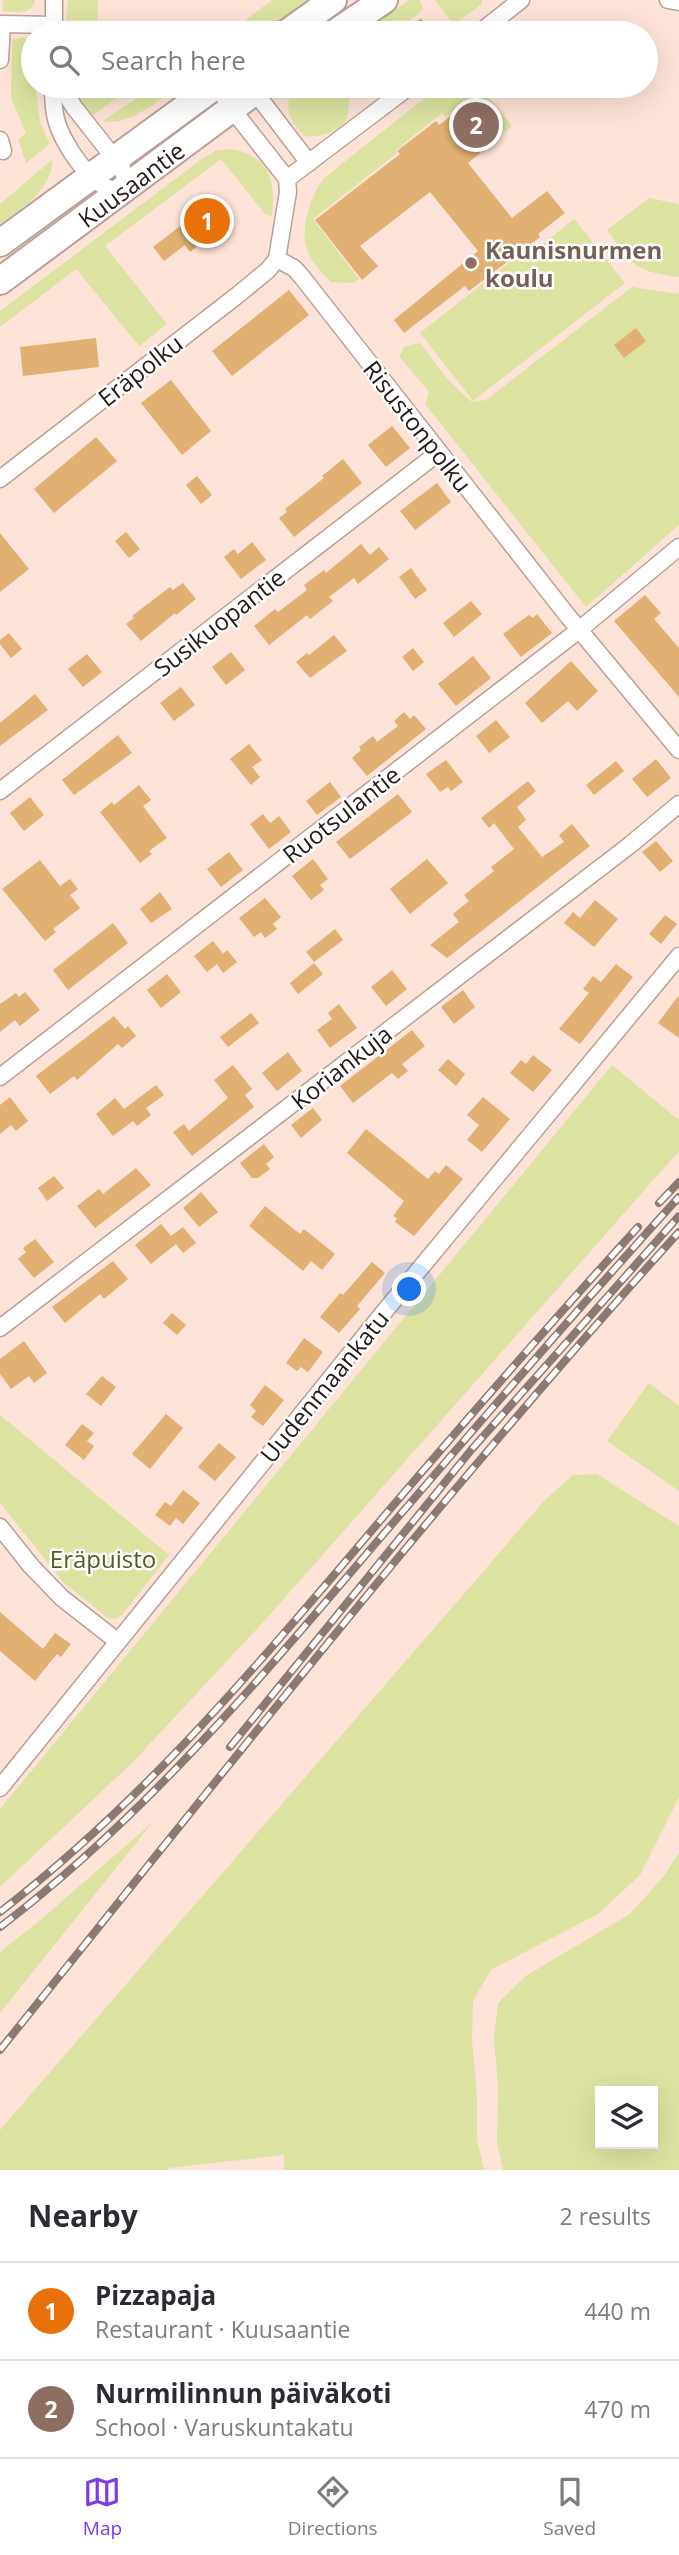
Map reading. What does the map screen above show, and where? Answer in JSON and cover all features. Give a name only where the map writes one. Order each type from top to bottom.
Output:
[{"type":"main road","points":[[304,21],[333,0]]},
{"type":"main road","points":[[353,21],[384,0]]},
{"type":"main road","name":"Kuusaantie","points":[[0,243],[198,98]]},
{"type":"main road","name":"Kuusaantie","points":[[0,281],[123,191],[227,98]]},
{"type":"street","points":[[53,21],[54,0]]},
{"type":"street","points":[[494,21],[521,0]]},
{"type":"street","points":[[668,0],[679,2]]},
{"type":"street","points":[[0,60],[2,24],[21,26]]},
{"type":"street","points":[[54,98],[55,119],[61,134],[91,177],[103,187],[123,191],[125,175],[116,158],[68,98]]},
{"type":"street","points":[[229,98],[287,179],[287,206],[277,259]]},
{"type":"street","points":[[264,98],[309,163]]},
{"type":"street","points":[[287,179],[394,98]]},
{"type":"street","name":"Risustonpolku","points":[[277,259],[294,268],[302,277],[579,630],[679,750]]},
{"type":"street","name":"Eräpolku","points":[[0,479],[239,294],[277,259]]},
{"type":"street","name":"Susikuopantie","points":[[0,791],[438,453]]},
{"type":"street","name":"Ruotsulantie","points":[[0,1077],[579,630],[679,547]]},
{"type":"street","name":"Koriankuja","points":[[0,1328],[630,845],[679,804]]},
{"type":"street","name":"Uudenmaankatu","points":[[0,1788],[384,1312],[679,956]]},
{"type":"street","points":[[0,1527],[31,1566],[62,1598],[117,1641]]},
{"type":"green space","points":[[3,0],[35,0],[27,11],[17,12],[2,11]]},
{"type":"green space","points":[[68,0],[98,0],[97,21],[66,19]]},
{"type":"green space","points":[[272,0],[311,0],[281,21],[244,21]]},
{"type":"green space","points":[[409,0],[420,0],[423,10],[409,21],[379,21]]},
{"type":"green space","points":[[435,0],[482,0],[482,4],[459,21],[450,21]]},
{"type":"green space","points":[[21,37],[21,98],[37,98],[40,122],[50,144],[26,163],[18,139],[26,133],[11,98],[12,40]]},
{"type":"green space","points":[[79,98],[117,98],[93,115]]},
{"type":"green space","points":[[137,98],[163,98],[124,120],[103,121]]},
{"type":"green space","points":[[350,98],[348,115],[343,124],[328,133],[305,136],[291,119],[289,99]]},
{"type":"green space","points":[[425,98],[469,98],[445,117],[442,113],[396,150],[397,153],[313,219],[359,279],[353,283],[331,282],[312,260],[306,247],[307,216],[314,195],[324,178]]},
{"type":"green space","points":[[477,98],[490,98],[512,126],[505,132]]},
{"type":"green space","points":[[231,149],[254,157],[268,172],[273,192],[272,216],[266,215],[221,159],[105,246],[167,324],[139,346],[76,269],[0,327],[0,311],[203,158],[216,151]]},
{"type":"green space","points":[[53,159],[47,181],[41,189],[27,204],[0,224],[0,204]]},
{"type":"green space","points":[[649,198],[679,204],[679,277],[652,272],[636,265],[607,230]]},
{"type":"green space","points":[[574,219],[625,283],[473,401],[420,333],[529,247],[533,252]]},
{"type":"green space","points":[[632,287],[679,294],[679,525],[586,607],[425,404],[429,392],[399,356],[405,346],[420,343],[449,381],[472,402],[486,400]]},
{"type":"green space","points":[[612,1065],[679,1120],[679,1151],[266,1619],[133,1762],[0,1887],[0,1809]]},
{"type":"green space","points":[[649,1383],[679,1406],[679,1491],[607,1441]]},
{"type":"green space","name":"Eräpuisto","points":[[0,1415],[169,1555],[122,1615],[115,1619],[108,1618],[64,1583],[0,1503]]},
{"type":"green space","points":[[597,1474],[679,1526],[679,1797],[640,1875],[598,1914],[491,1970],[473,2001],[472,2041],[477,2095],[477,2139],[484,2170],[284,2170],[284,2155],[168,2170],[0,2170],[0,2130],[545,1500],[573,1475]]},
{"type":"green space","points":[[152,1823],[0,2013],[0,1952]]},
{"type":"green space","points":[[679,1853],[679,2170],[503,2170],[497,2143],[498,2085],[494,2039],[498,2003],[527,1975],[630,1914],[663,1877]]},
{"type":"building","points":[[470,101],[500,137],[468,163],[512,218],[547,191],[565,213],[538,234],[540,237],[469,291],[465,286],[404,333],[394,320],[478,251],[430,192],[360,246],[378,266],[362,280],[315,220],[400,154],[397,151],[436,121],[439,125]]},
{"type":"building","points":[[210,203],[226,224],[190,252],[185,245],[164,261],[153,247]]},
{"type":"building","points":[[289,290],[309,315],[232,376],[212,351]]},
{"type":"building","points":[[636,328],[646,341],[624,358],[614,345]]},
{"type":"building","points":[[96,338],[99,367],[23,376],[20,347]]},
{"type":"building","points":[[171,380],[211,431],[182,455],[141,403]]},
{"type":"building","points":[[392,426],[410,448],[386,467],[368,445]]},
{"type":"building","points":[[96,437],[117,461],[54,513],[34,489]]},
{"type":"building","points":[[343,459],[362,483],[294,537],[279,518],[287,512],[285,509]]},
{"type":"building","points":[[197,476],[212,495],[201,504],[186,485]]},
{"type":"building","points":[[437,483],[451,502],[415,530],[400,511]]},
{"type":"building","points":[[126,532],[140,549],[129,558],[115,541]]},
{"type":"building","points":[[0,533],[29,569],[0,592]]},
{"type":"building","points":[[252,542],[266,560],[241,579],[224,557],[234,549],[238,554]]},
{"type":"building","points":[[361,544],[370,555],[379,547],[389,559],[358,584],[354,578],[329,597],[333,601],[310,619],[307,615],[269,645],[254,626],[275,609],[278,612],[307,590],[304,585],[324,570],[326,573]]},
{"type":"building","points":[[411,568],[427,590],[415,599],[399,577]]},
{"type":"building","points":[[183,583],[196,599],[141,641],[126,624],[134,618],[132,616],[170,587],[173,590]]},
{"type":"building","points":[[645,595],[661,613],[654,619],[679,648],[679,697],[614,621]]},
{"type":"building","points":[[471,601],[482,614],[454,637],[443,623]]},
{"type":"building","points":[[537,614],[552,633],[521,657],[503,634],[529,615],[533,618]]},
{"type":"building","points":[[9,633],[22,649],[11,658],[0,644],[0,640]]},
{"type":"building","points":[[334,635],[347,651],[310,678],[296,662]]},
{"type":"building","points":[[413,648],[424,662],[413,671],[402,657]]},
{"type":"building","points":[[231,652],[245,670],[226,685],[212,667]]},
{"type":"building","points":[[87,654],[102,672],[83,687],[68,669]]},
{"type":"building","points":[[473,656],[491,678],[456,706],[438,684]]},
{"type":"building","points":[[571,661],[598,691],[577,711],[568,701],[542,723],[525,703]]},
{"type":"building","points":[[181,687],[195,705],[174,721],[160,703]]},
{"type":"building","points":[[35,694],[48,710],[0,746],[0,723]]},
{"type":"building","points":[[404,712],[410,719],[414,715],[426,729],[367,776],[352,758],[361,750],[359,747],[373,736],[377,742],[398,726],[394,721]]},
{"type":"building","points":[[496,720],[510,737],[489,753],[476,736]]},
{"type":"building","points":[[118,735],[132,753],[74,795],[62,780]]},
{"type":"building","points":[[249,744],[262,760],[252,767],[260,777],[251,785],[230,759]]},
{"type":"building","points":[[656,759],[671,778],[647,797],[632,779]]},
{"type":"building","points":[[446,760],[463,782],[451,791],[448,787],[440,792],[426,774]]},
{"type":"building","points":[[616,761],[624,771],[594,795],[586,785]]},
{"type":"building","points":[[528,781],[536,791],[517,807],[526,820],[518,827],[542,857],[564,842],[559,835],[572,824],[590,846],[447,958],[430,945],[459,922],[453,914],[469,901],[464,895],[494,871],[491,867],[514,849],[494,823],[489,828],[481,818]]},
{"type":"building","points":[[330,782],[341,797],[317,815],[306,801]]},
{"type":"building","points":[[139,785],[151,800],[143,806],[167,838],[149,851],[152,854],[140,863],[100,812],[112,802],[114,805]]},
{"type":"building","points":[[398,794],[412,812],[350,859],[336,842]]},
{"type":"building","points":[[30,797],[44,815],[24,831],[10,813]]},
{"type":"building","points":[[263,814],[270,823],[279,816],[291,832],[269,849],[250,824]]},
{"type":"building","points":[[656,841],[673,861],[660,872],[642,852]]},
{"type":"building","points":[[229,852],[243,870],[221,887],[207,869]]},
{"type":"building","points":[[313,859],[328,879],[320,885],[324,890],[311,900],[292,876]]},
{"type":"building","points":[[427,859],[448,883],[410,914],[390,889]]},
{"type":"building","points":[[40,860],[60,886],[70,879],[78,889],[70,895],[80,908],[53,929],[56,932],[45,941],[2,889]]},
{"type":"building","points":[[160,892],[172,909],[151,923],[140,909]]},
{"type":"building","points":[[265,898],[281,917],[273,924],[277,929],[265,938],[261,932],[254,937],[239,918]]},
{"type":"building","points":[[595,900],[618,919],[594,947],[564,923],[573,912],[580,918]]},
{"type":"building","points":[[665,915],[677,924],[661,944],[649,934]]},
{"type":"building","points":[[113,923],[128,943],[68,990],[53,970]]},
{"type":"building","points":[[335,929],[343,940],[314,962],[306,952]]},
{"type":"building","points":[[213,941],[223,954],[227,950],[237,962],[223,973],[217,964],[207,972],[194,956]]},
{"type":"building","points":[[314,963],[323,974],[298,994],[290,983]]},
{"type":"building","points":[[616,964],[633,977],[580,1044],[559,1029],[589,993],[583,989],[593,976],[601,982]]},
{"type":"building","points":[[392,970],[407,989],[386,1006],[371,987]]},
{"type":"building","points":[[167,974],[181,992],[161,1008],[147,990]]},
{"type":"building","points":[[463,990],[475,1007],[454,1024],[441,1007]]},
{"type":"building","points":[[25,992],[40,1010],[20,1026],[15,1020],[0,1032],[0,1004],[16,993],[19,997]]},
{"type":"building","points":[[679,995],[679,1038],[658,1023]]},
{"type":"building","points":[[339,1004],[357,1028],[330,1048],[317,1030],[332,1019],[328,1013]]},
{"type":"building","points":[[251,1013],[259,1023],[228,1047],[220,1037]]},
{"type":"building","points":[[114,1016],[125,1029],[128,1026],[136,1036],[122,1048],[118,1044],[77,1080],[74,1076],[50,1094],[36,1076]]},
{"type":"building","points":[[412,1030],[425,1046],[402,1064],[408,1071],[398,1079],[392,1073],[353,1103],[340,1086]]},
{"type":"building","points":[[288,1052],[302,1071],[277,1091],[262,1073]]},
{"type":"building","points":[[533,1055],[552,1070],[533,1092],[510,1073],[521,1060],[526,1064]]},
{"type":"building","points":[[448,1059],[465,1074],[456,1086],[438,1070]]},
{"type":"building","points":[[233,1065],[252,1089],[245,1095],[254,1107],[192,1156],[173,1132],[184,1124],[189,1131],[228,1098],[214,1080]]},
{"type":"building","points":[[156,1085],[164,1095],[146,1108],[151,1115],[137,1126],[133,1121],[113,1136],[96,1114],[115,1098],[124,1109]]},
{"type":"building","points":[[10,1097],[28,1121],[16,1131],[11,1125],[0,1134],[0,1105]]},
{"type":"building","points":[[483,1097],[510,1119],[482,1152],[467,1140],[479,1125],[467,1115]]},
{"type":"building","points":[[313,1108],[322,1120],[301,1138],[291,1125]]},
{"type":"building","points":[[366,1129],[428,1179],[435,1171],[439,1174],[446,1165],[463,1179],[414,1236],[395,1222],[397,1218],[393,1216],[404,1201],[347,1153]]},
{"type":"building","points":[[264,1144],[274,1157],[266,1164],[270,1169],[258,1178],[252,1178],[240,1163]]},
{"type":"building","points":[[136,1168],[151,1185],[95,1228],[77,1206],[99,1189],[103,1194]]},
{"type":"building","points":[[54,1176],[64,1188],[47,1201],[38,1188]]},
{"type":"building","points":[[201,1192],[218,1212],[199,1227],[183,1208]]},
{"type":"building","points":[[265,1206],[300,1234],[304,1229],[335,1254],[322,1270],[311,1261],[303,1271],[249,1226]]},
{"type":"building","points":[[161,1224],[171,1236],[183,1227],[196,1243],[183,1253],[176,1244],[151,1264],[135,1245]]},
{"type":"building","points":[[35,1239],[54,1262],[34,1278],[18,1259],[26,1252],[23,1248]]},
{"type":"building","points":[[113,1261],[128,1279],[104,1299],[100,1294],[65,1323],[52,1307]]},
{"type":"building","points":[[372,1262],[385,1273],[357,1306],[360,1309],[339,1333],[320,1317]]},
{"type":"building","points":[[172,1313],[186,1325],[177,1335],[163,1323]]},
{"type":"building","points":[[304,1338],[323,1352],[308,1372],[301,1367],[297,1371],[286,1363]]},
{"type":"building","points":[[24,1341],[47,1373],[34,1383],[29,1376],[11,1389],[0,1374],[0,1359]]},
{"type":"building","points":[[102,1376],[116,1387],[101,1406],[86,1394]]},
{"type":"building","points":[[265,1385],[284,1400],[263,1426],[251,1417],[256,1411],[250,1405]]},
{"type":"building","points":[[166,1414],[183,1428],[150,1469],[132,1454]]},
{"type":"building","points":[[82,1424],[94,1433],[87,1441],[94,1446],[84,1460],[65,1445]]},
{"type":"building","points":[[219,1443],[236,1457],[215,1481],[198,1467]]},
{"type":"building","points":[[183,1490],[200,1503],[183,1524],[176,1518],[170,1526],[155,1515],[165,1502],[171,1506]]},
{"type":"building","points":[[0,1612],[43,1649],[55,1633],[71,1644],[61,1657],[57,1654],[35,1681],[0,1651]]},
{"type":"railway","points":[[659,1203],[679,1182]]},
{"type":"railway","points":[[0,1927],[52,1886],[101,1842],[195,1749],[679,1197]]},
{"type":"railway","points":[[230,1747],[472,1449],[679,1216]]},
{"type":"railway","points":[[0,1912],[100,1827],[146,1783],[235,1689],[499,1383],[638,1227]]},
{"type":"railway","points":[[0,2050],[418,1534],[679,1232]]},
{"type":"place","name":"Nurmilinnun päiväkoti","points":[[476,125]]},
{"type":"place","name":"Pizzapaja","points":[[207,221]]},
{"type":"place","name":"Kaunisnurmen koulu","points":[[471,263]]}]
